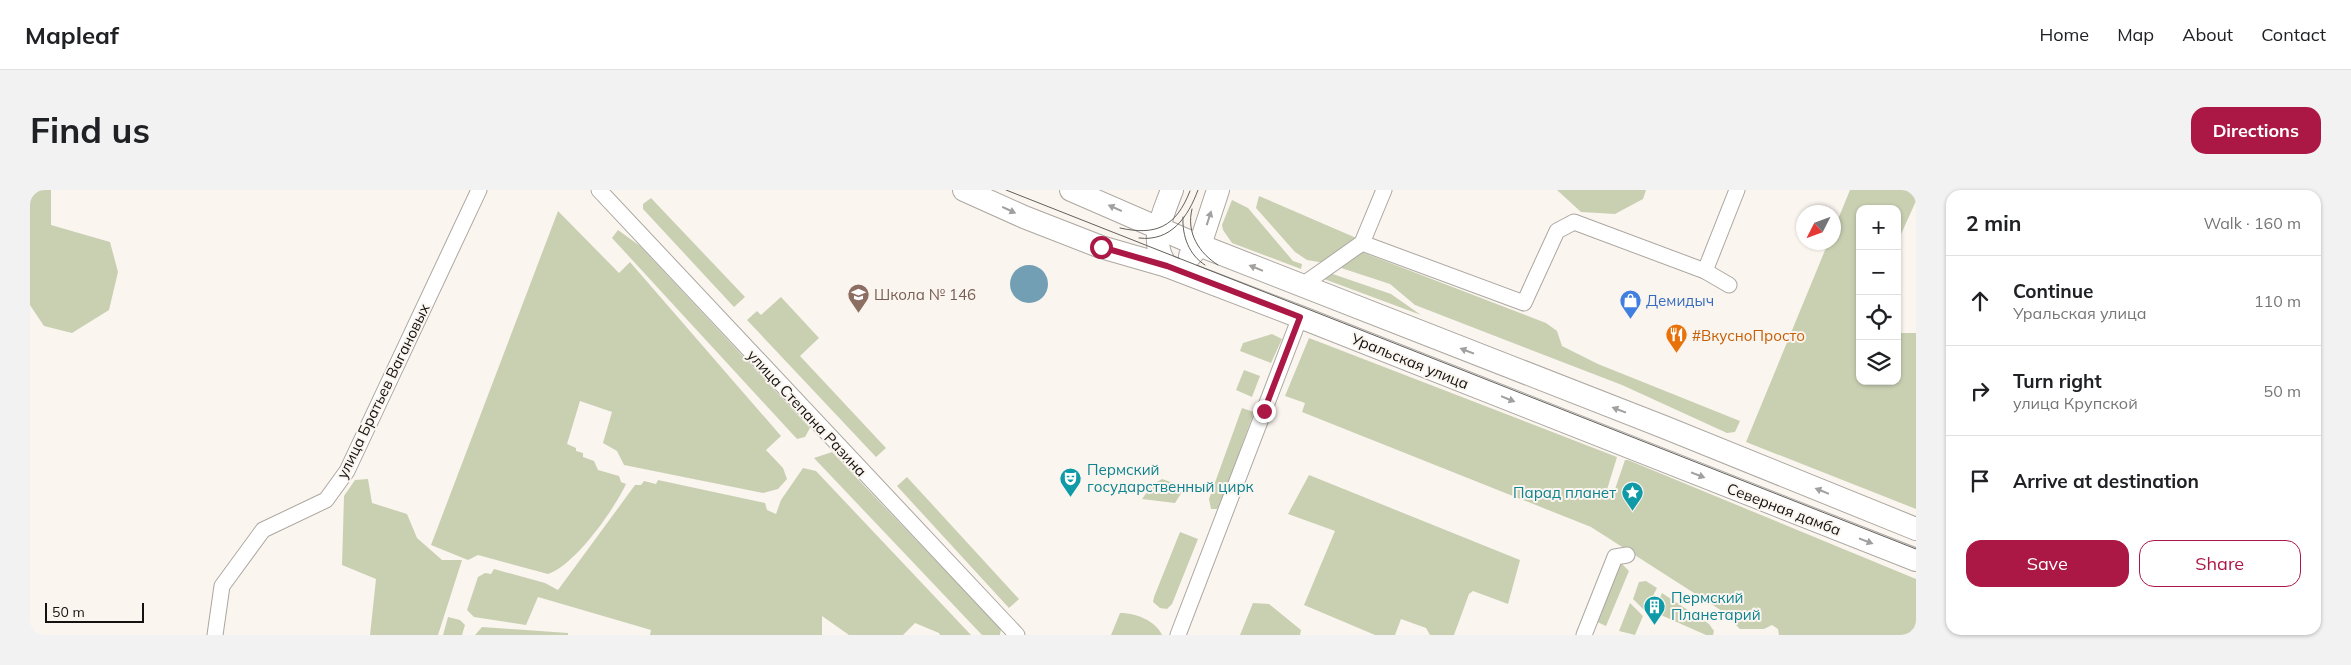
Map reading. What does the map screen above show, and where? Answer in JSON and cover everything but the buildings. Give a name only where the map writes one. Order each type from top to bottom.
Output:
[{"type":"main road","name":"Уральская улица","points":[[964,190],[1024,217],[1101,247],[1167,266],[1653,457]]},
{"type":"main road","name":"Уральская улица","points":[[1071,190],[1200,246],[1664,427]]},
{"type":"main road","points":[[1172,190],[1158,229],[1159,250],[1167,266],[1182,263],[1200,246],[1218,190]]},
{"type":"main road","name":"Северная дамба","points":[[1664,427],[1916,529]]},
{"type":"main road","name":"Северная дамба","points":[[1653,457],[1916,560]]},
{"type":"street","name":"улица Братьев Вагановых","points":[[215,635],[222,586],[263,530],[326,500],[347,471],[479,190]]},
{"type":"street","name":"улица Степана Разина","points":[[599,190],[1017,635]]},
{"type":"street","points":[[1301,286],[1362,242],[1384,190]]},
{"type":"street","points":[[1705,271],[1737,190]]},
{"type":"street","points":[[1362,242],[1524,303],[1557,231],[1574,222],[1705,271],[1729,285]]},
{"type":"street","points":[[1178,635],[1300,317]]},
{"type":"street","points":[[1584,635],[1615,557],[1627,555]]},
{"type":"green space","points":[[30,190],[51,190],[51,225],[110,242],[118,272],[109,310],[72,333],[44,326],[30,305]]},
{"type":"green space","points":[[1557,190],[1646,190],[1643,199],[1615,214],[1581,212]]},
{"type":"green space","points":[[1850,190],[1916,190],[1916,201],[1901,234],[1901,205],[1856,205],[1856,385],[1901,385],[1901,333],[1916,333],[1916,509],[1746,442],[1825,250],[1841,250],[1841,212]]},
{"type":"green space","points":[[1259,196],[1361,240],[1325,263],[1307,260],[1295,252],[1256,208]]},
{"type":"green space","points":[[651,198],[745,297],[734,307],[643,209],[643,204]]},
{"type":"green space","points":[[1232,200],[1248,208],[1293,261],[1302,264],[1301,269],[1232,243],[1223,230],[1222,225]]},
{"type":"green space","points":[[558,211],[619,273],[630,262],[781,436],[766,450],[783,468],[787,479],[778,489],[763,493],[624,465],[617,451],[603,443],[612,412],[580,401],[567,444],[576,448],[576,451],[583,453],[583,457],[594,461],[598,470],[619,476],[621,482],[626,484],[603,522],[581,549],[558,569],[548,574],[478,555],[468,560],[431,545]]},
{"type":"green space","points":[[618,230],[640,246],[810,428],[805,437],[797,439],[612,238]]},
{"type":"green space","points":[[1359,251],[1546,323],[1557,331],[1562,346],[1598,364],[1740,421],[1735,432],[1727,433],[1622,385],[1415,305],[1390,284],[1335,266]]},
{"type":"green space","points":[[1327,272],[1391,294],[1421,315],[1324,279]]},
{"type":"green space","points":[[781,297],[819,338],[800,356],[886,448],[876,457],[747,320],[757,311],[761,315]]},
{"type":"green space","points":[[1272,334],[1282,339],[1271,363],[1240,351],[1243,343]]},
{"type":"green space","points":[[1309,338],[1617,457],[1606,493],[1613,495],[1625,460],[1628,460],[1916,579],[1916,635],[1779,635],[1778,629],[1772,625],[1764,629],[1740,629],[1722,611],[1591,527],[1302,412],[1305,403],[1285,396]]},
{"type":"green space","points":[[1244,370],[1260,376],[1252,397],[1236,390]]},
{"type":"green space","points":[[1242,408],[1254,412],[1221,503],[1217,509],[1211,509],[1209,499]]},
{"type":"green space","points":[[832,452],[1001,629],[1000,635],[982,635],[814,458]]},
{"type":"green space","points":[[803,468],[816,471],[971,635],[940,635],[915,623],[903,635],[849,635],[822,616],[822,635],[650,635],[651,630],[538,597],[526,625],[474,617],[467,610],[478,577],[485,573],[491,574],[494,569],[545,583],[558,590],[635,485],[641,485],[644,481],[656,484],[658,480],[765,503],[767,510],[776,514],[781,500]]},
{"type":"green space","points":[[1309,475],[1520,560],[1508,604],[1473,591],[1469,594],[1454,635],[1430,635],[1426,628],[1401,619],[1395,635],[1375,635],[1304,605],[1335,531],[1288,514]]},
{"type":"green space","points":[[907,477],[1019,599],[1009,608],[897,486]]},
{"type":"green space","points":[[368,479],[372,503],[407,514],[417,538],[442,560],[462,560],[438,635],[370,635],[376,579],[342,565],[344,496],[355,480]]},
{"type":"green space","points":[[1162,479],[1185,487],[1175,503],[1142,499],[1152,485]]},
{"type":"green space","points":[[1180,532],[1198,539],[1172,604],[1167,609],[1160,608],[1153,602],[1154,597]]},
{"type":"green space","points":[[1619,561],[1629,571],[1606,626],[1595,621]]},
{"type":"green space","points":[[1646,581],[1657,588],[1645,611],[1633,599],[1639,582]]},
{"type":"green space","points":[[1662,593],[1709,624],[1714,631],[1713,635],[1706,635],[1654,612]]},
{"type":"green space","points":[[1253,603],[1269,604],[1301,630],[1300,635],[1240,635]]},
{"type":"green space","points":[[1630,603],[1643,616],[1635,635],[1619,631]]},
{"type":"green space","points":[[1120,613],[1132,614],[1150,621],[1162,635],[1111,635]]},
{"type":"green space","points":[[448,617],[460,620],[465,625],[462,635],[443,635]]},
{"type":"green space","points":[[482,627],[568,633],[568,635],[475,635]]},
{"type":"water","points":[[1029,265],[1042,271],[1048,284],[1042,297],[1029,303],[1016,297],[1010,284],[1016,271]]},
{"type":"tram line","points":[[1006,190],[1916,549]]},
{"type":"tram line","points":[[1139,238],[1160,236],[1177,226],[1189,209],[1198,190]]},
{"type":"tram line","points":[[1120,228],[1144,231],[1163,226],[1178,213],[1190,191]]},
{"type":"tram line","points":[[1192,209],[1191,226],[1196,241],[1205,255],[1218,265]]},
{"type":"tram line","points":[[1183,217],[1185,238],[1195,256],[1205,265]]},
{"type":"place","name":"Школа № 146","points":[[858,313]]},
{"type":"place","name":"Демидыч","points":[[1630,319]]},
{"type":"place","name":"#ВкусноПросто","points":[[1676,354]]},
{"type":"place","name":"Пермский государственный цирк","points":[[1071,497]]},
{"type":"place","name":"Парад планет","points":[[1632,511]]},
{"type":"place","name":"Пермский Планетарий","points":[[1655,625]]},
{"type":"route","points":[[1101,247],[1167,266],[1300,317],[1264,411]]}]
